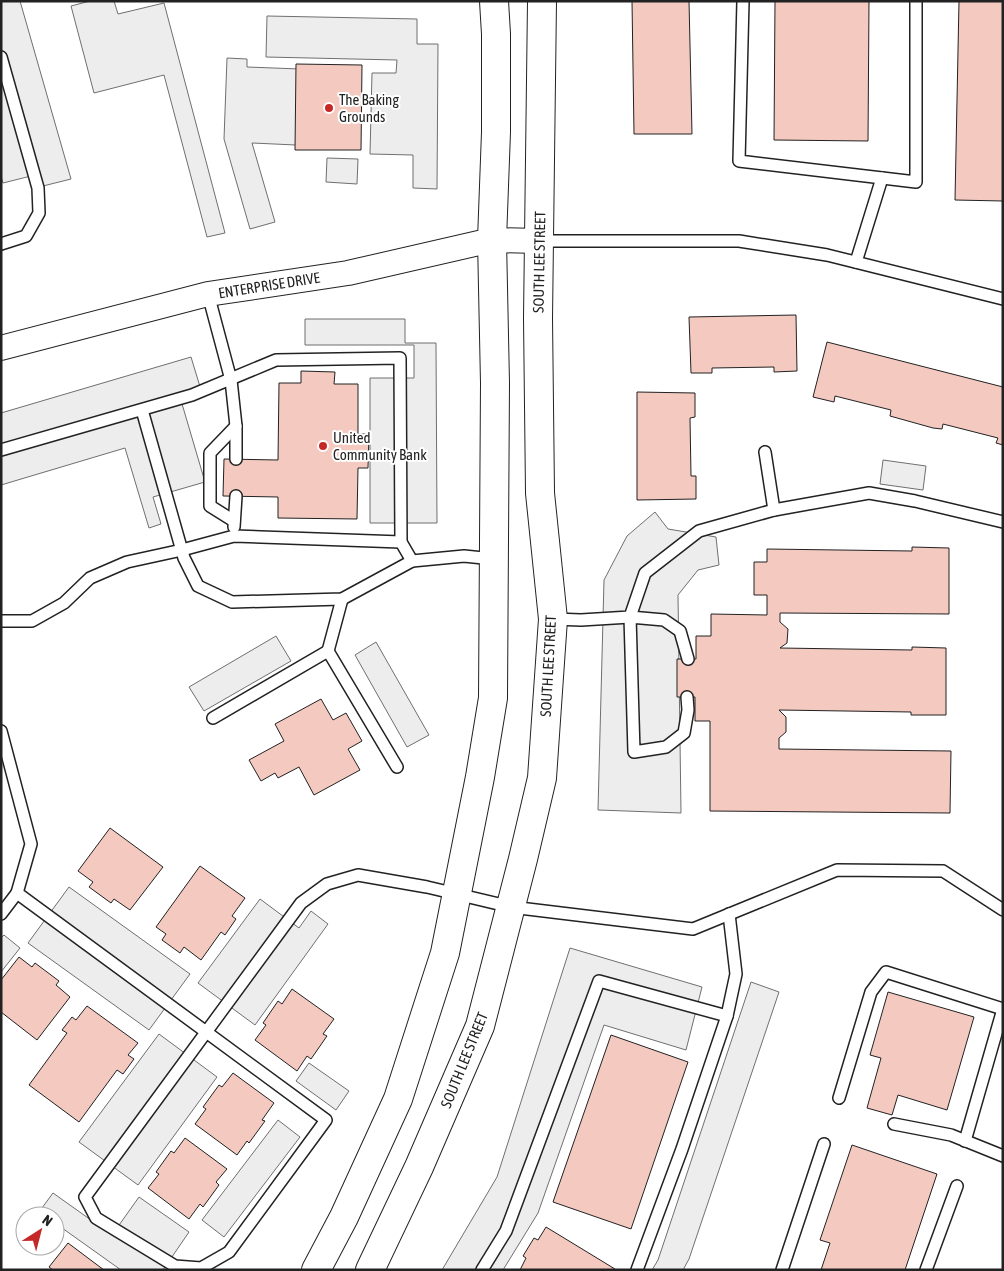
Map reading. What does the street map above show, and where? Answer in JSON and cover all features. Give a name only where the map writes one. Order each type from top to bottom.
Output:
[{"type":"main road","points":[[316,1270],[344,1217],[398,1099],[445,953],[493,698],[495,383],[492,240],[496,132],[494,1]]},
{"type":"main road","name":"SOUTH LEE STREET","points":[[370,1270],[419,1167],[480,1026],[542,778],[553,619],[540,493],[539,241],[542,1]]},
{"type":"street","name":"ENTERPRISE DRIVE","points":[[1,348],[208,294],[348,273],[492,240],[539,241]]},
{"type":"lane","points":[[743,1],[739,161],[916,182],[916,1]]},
{"type":"lane","points":[[1,57],[38,188],[38,213],[26,236],[1,244]]},
{"type":"lane","points":[[856,262],[882,178]]},
{"type":"lane","points":[[539,241],[739,241],[827,255],[1003,300]]},
{"type":"lane","points":[[208,294],[231,380],[236,426],[236,459]]},
{"type":"lane","points":[[1,450],[192,395],[276,360],[400,358],[401,542],[412,561]]},
{"type":"lane","points":[[142,410],[182,550],[198,586],[232,602],[342,599],[412,561],[464,556],[494,559]]},
{"type":"lane","points":[[234,521],[210,506],[210,453],[236,426]]},
{"type":"lane","points":[[765,452],[774,510]]},
{"type":"lane","points":[[687,697],[688,710],[684,733],[666,747],[634,752],[630,618],[645,573],[699,531],[774,510],[869,493],[915,501],[1003,522]]},
{"type":"lane","points":[[234,536],[236,496]]},
{"type":"lane","points":[[1,621],[32,621],[64,603],[90,578],[128,562],[234,536],[401,542]]},
{"type":"lane","points":[[212,718],[328,651],[342,599]]},
{"type":"lane","points":[[553,619],[630,618],[664,620],[680,631],[688,659]]},
{"type":"lane","points":[[328,651],[396,767]]},
{"type":"lane","points":[[1,731],[31,844],[17,893],[1,914]]},
{"type":"lane","points":[[17,893],[207,1032],[326,1120],[229,1252],[201,1268],[175,1266],[96,1218],[85,1197],[207,1032],[302,904],[327,884],[358,875],[511,907],[693,929],[837,870],[943,871],[1003,910]]},
{"type":"lane","points":[[637,1270],[682,1149],[727,1016],[736,974],[729,914]]},
{"type":"lane","points":[[839,1098],[871,992],[886,972],[1003,1009],[965,1141]]},
{"type":"lane","points":[[482,1270],[506,1231],[599,981],[727,1016]]},
{"type":"lane","points":[[894,1124],[951,1135],[1003,1156]]},
{"type":"lane","points":[[782,1270],[824,1144]]},
{"type":"lane","points":[[926,1270],[957,1186]]},
{"type":"shaded area","points":[[1,1],[20,1],[71,179],[43,186],[39,174],[3,183],[1,176]]},
{"type":"shaded area","points":[[90,1],[114,1],[118,14],[164,3],[225,233],[207,237],[164,75],[94,93],[71,6]]},
{"type":"shaded area","points":[[267,16],[417,19],[417,44],[438,44],[437,189],[413,188],[413,155],[370,154],[372,73],[396,73],[397,60],[266,57]]},
{"type":"shaded area","points":[[227,58],[247,59],[247,67],[300,69],[296,145],[252,143],[275,222],[250,229],[224,139]]},
{"type":"shaded area","points":[[327,158],[358,159],[357,184],[326,182]]},
{"type":"shaded area","points":[[305,319],[405,319],[405,343],[436,343],[437,523],[370,523],[370,378],[414,378],[414,345],[305,345]]},
{"type":"shaded area","points":[[191,357],[201,390],[180,397],[205,482],[153,497],[161,524],[149,528],[125,448],[1,485],[1,413]]},
{"type":"shaded area","points":[[883,460],[926,466],[923,490],[880,484]]},
{"type":"shaded area","points":[[655,512],[668,529],[716,537],[719,565],[698,570],[678,595],[681,813],[598,810],[604,580],[627,536]]},
{"type":"shaded area","points":[[276,636],[291,661],[204,711],[189,687]]},
{"type":"shaded area","points":[[376,642],[429,735],[407,747],[355,655]]},
{"type":"shaded area","points":[[69,887],[190,974],[149,1030],[28,943]]},
{"type":"shaded area","points":[[260,899],[299,928],[311,911],[328,924],[255,1025],[198,983]]},
{"type":"shaded area","points":[[4,935],[20,948],[1,972],[1,938]]},
{"type":"shaded area","points":[[570,948],[702,987],[686,1050],[604,1025],[538,1213],[503,1270],[442,1270],[497,1177]]},
{"type":"shaded area","points":[[751,982],[779,992],[689,1259],[683,1270],[652,1270],[658,1260]]},
{"type":"shaded area","points":[[159,1034],[217,1077],[138,1185],[79,1142]]},
{"type":"shaded area","points":[[309,1063],[349,1091],[336,1110],[296,1081]]},
{"type":"shaded area","points":[[278,1120],[300,1137],[224,1237],[202,1220]]},
{"type":"shaded area","points":[[53,1193],[112,1235],[139,1197],[189,1232],[163,1270],[121,1270],[65,1230],[65,1206],[43,1206]]},
{"type":"building","points":[[632,1],[689,1],[692,134],[634,134]]},
{"type":"building","points":[[775,1],[869,1],[868,141],[774,140]]},
{"type":"building","points":[[959,1],[1003,1],[1003,201],[955,200]]},
{"type":"building","name":"The Baking Grounds","points":[[296,64],[362,65],[361,150],[295,150]]},
{"type":"building","points":[[796,315],[797,371],[774,372],[774,367],[712,368],[712,373],[691,373],[689,317]]},
{"type":"building","points":[[827,342],[1003,387],[1003,445],[996,443],[998,438],[943,424],[942,429],[933,428],[890,416],[891,410],[835,396],[834,402],[813,397]]},
{"type":"building","name":"United Community Bank","points":[[301,371],[335,372],[334,384],[358,384],[358,434],[369,434],[368,468],[358,468],[357,519],[278,518],[278,497],[223,496],[224,459],[278,460],[279,383],[301,383]]},
{"type":"building","points":[[637,392],[695,393],[695,417],[690,418],[691,476],[696,476],[696,499],[637,500]]},
{"type":"building","points":[[912,547],[949,548],[949,614],[780,613],[780,622],[788,629],[787,643],[780,648],[912,650],[912,647],[946,648],[946,715],[911,715],[911,712],[779,710],[786,717],[786,732],[779,738],[779,749],[951,751],[950,813],[710,811],[710,721],[695,721],[695,697],[677,697],[677,659],[696,659],[696,636],[711,636],[711,614],[767,615],[767,595],[754,595],[754,562],[767,562],[767,549],[912,551]]},
{"type":"building","points":[[321,699],[333,720],[346,713],[362,741],[348,749],[360,770],[314,795],[299,767],[278,778],[275,773],[261,781],[249,760],[284,741],[275,724]]},
{"type":"building","points":[[110,828],[163,867],[130,910],[114,899],[111,903],[89,887],[93,882],[78,871]]},
{"type":"building","points":[[200,866],[245,898],[232,916],[236,919],[225,935],[221,932],[201,960],[184,947],[180,953],[162,940],[166,934],[156,927]]},
{"type":"building","points":[[19,957],[32,967],[35,963],[59,981],[56,985],[70,997],[37,1040],[1,1012],[1,980]]},
{"type":"building","points":[[292,989],[334,1019],[323,1034],[327,1036],[311,1059],[307,1056],[297,1071],[255,1040],[266,1025],[263,1023],[278,1001],[282,1004]]},
{"type":"building","points":[[888,992],[974,1017],[947,1110],[898,1095],[892,1115],[867,1108],[881,1058],[870,1055]]},
{"type":"building","points":[[87,1006],[138,1043],[128,1055],[134,1059],[123,1074],[117,1070],[79,1122],[29,1085],[67,1033],[62,1030],[72,1017],[76,1020]]},
{"type":"building","points":[[611,1035],[688,1062],[631,1229],[553,1202]]},
{"type":"building","points":[[233,1073],[274,1103],[262,1120],[265,1121],[249,1143],[247,1141],[237,1155],[195,1124],[206,1109],[203,1107],[219,1085],[222,1087]]},
{"type":"building","points":[[185,1138],[227,1169],[216,1182],[219,1185],[203,1207],[200,1204],[189,1219],[148,1188],[159,1174],[156,1172],[171,1151],[174,1153]]},
{"type":"building","points":[[852,1145],[937,1174],[905,1270],[821,1270],[830,1243],[820,1240]]},
{"type":"building","points":[[546,1227],[615,1270],[520,1270],[526,1258],[523,1256],[534,1238],[538,1240]]},
{"type":"building","points":[[68,1243],[104,1270],[53,1270],[49,1267],[58,1256],[65,1256],[65,1247]]},
{"type":"place","name":"The Baking Grounds","points":[[329,108]]},
{"type":"place","name":"United Community Bank","points":[[323,446]]}]
